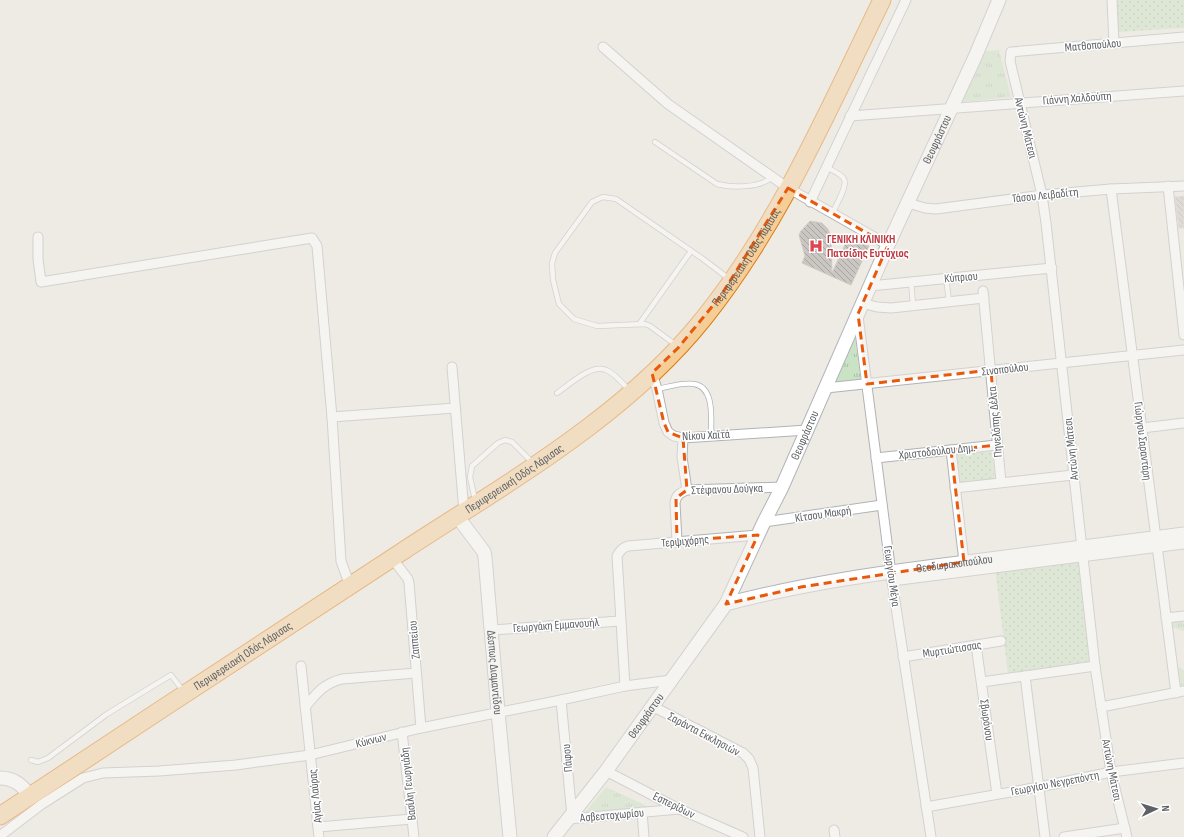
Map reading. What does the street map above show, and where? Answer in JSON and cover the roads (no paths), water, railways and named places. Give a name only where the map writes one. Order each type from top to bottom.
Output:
[{"type":"highway","name":"Περιφερειακή Οδός Λάρισας","points":[[0,816],[30,796],[78,773],[185,693],[535,465],[579,434],[652,373],[678,348],[704,318],[756,243],[788,188],[882,0]]},
{"type":"street","points":[[810,202],[906,0]]},
{"type":"street","name":"Θεοφράστου","points":[[554,837],[606,771],[726,604],[782,487],[888,245],[999,0]]},
{"type":"street","points":[[1112,0],[1114,43]]},
{"type":"street","name":"Ματθοπούλου","points":[[1010,61],[1011,52],[1184,37]]},
{"type":"street","points":[[603,47],[668,104],[772,177],[810,202],[888,245]]},
{"type":"street","name":"Αντώνη Μάτεσι","points":[[1010,61],[1042,195],[1052,268],[1073,475],[1095,666],[1111,772],[1127,837]]},
{"type":"street","name":"Γιάννη Χαλδούπη","points":[[850,116],[1019,102],[1184,91]]},
{"type":"street","points":[[1168,186],[1184,335]]},
{"type":"street","name":"Τάσου Λειβαδίτη","points":[[908,203],[925,208],[936,209],[1042,195],[1111,189],[1184,186]]},
{"type":"street","name":"Γιώργου Σαραντάρη","points":[[1111,189],[1166,618],[1180,692]]},
{"type":"street","points":[[38,237],[40,282],[312,238],[317,246],[332,417],[341,561],[350,586]]},
{"type":"street","name":"Κύπριου","points":[[870,286],[1052,268]]},
{"type":"street","name":"Πηνελόπης Δέλτα","points":[[949,302],[983,294],[1001,482]]},
{"type":"street","points":[[860,309],[949,302]]},
{"type":"street","name":"Γεωργίου Μέγα","points":[[860,309],[867,384],[882,505],[903,657],[932,837]]},
{"type":"street","name":"Σινοπούλου","points":[[826,388],[1184,350]]},
{"type":"street","points":[[452,367],[465,511]]},
{"type":"street","name":"Νίκου Χαϊτά","points":[[652,373],[664,423],[668,432],[674,436],[682,438],[807,430]]},
{"type":"street","points":[[332,417],[455,408]]},
{"type":"street","points":[[1142,428],[1184,423]]},
{"type":"street","points":[[682,438],[682,457],[687,490]]},
{"type":"street","name":"Χριστοδούλου Δημ.","points":[[876,458],[998,445]]},
{"type":"street","points":[[951,450],[964,562]]},
{"type":"street","points":[[955,488],[1073,475]]},
{"type":"street","name":"Στέφανου Δούγκα","points":[[677,541],[676,498],[680,493],[687,490],[782,487]]},
{"type":"street","name":"Κίτσου Μακρή","points":[[764,522],[882,505]]},
{"type":"street","name":"Δέσπως Διαμαντίδου","points":[[465,511],[486,558],[498,712],[510,837]]},
{"type":"street","name":"Θεοδωρακοπούλου","points":[[726,604],[762,594],[801,586],[892,576],[964,562],[1082,552],[1156,542],[1184,534]]},
{"type":"street","name":"Τερψιχόρης","points":[[620,621],[617,556],[619,551],[628,546],[758,535]]},
{"type":"street","points":[[1156,542],[1184,544]]},
{"type":"street","points":[[892,576],[1082,552]]},
{"type":"street","name":"Ζαππείου","points":[[392,558],[408,579],[409,583],[421,728]]},
{"type":"street","points":[[1166,618],[1184,616]]},
{"type":"street","points":[[620,621],[625,686]]},
{"type":"street","name":"Γεωργάκη Εμμανουήλ","points":[[492,630],[620,621]]},
{"type":"street","name":"Μυρτιώτισσας","points":[[903,657],[1001,641]]},
{"type":"street","name":"Σβωρόνου","points":[[976,645],[997,794]]},
{"type":"street","name":"Αγίας Λαύρας","points":[[301,666],[319,837]]},
{"type":"street","points":[[982,682],[1095,666]]},
{"type":"street","points":[[305,707],[322,688],[331,682],[342,679],[416,673]]},
{"type":"street","points":[[1025,676],[1045,837]]},
{"type":"street","name":"Κύκνων","points":[[0,836],[42,804],[78,773],[159,771],[236,765],[310,755],[402,732],[498,712],[625,686],[671,680]]},
{"type":"street","points":[[1101,707],[1180,692]]},
{"type":"street","name":"Πάφου","points":[[561,700],[571,817]]},
{"type":"street","name":"Σαράντα Εκκλησιών","points":[[652,706],[743,753],[749,759],[753,768],[760,837]]},
{"type":"street","name":"Βασίλη Γεωργιάδη","points":[[402,732],[414,837]]},
{"type":"street","name":"Γεωργίου Νεγρεπόντη","points":[[926,807],[1039,787],[1111,772],[1184,763]]},
{"type":"street","name":"Εσπερίδων","points":[[606,771],[679,809],[743,837]]},
{"type":"street","points":[[0,778],[12,780],[18,783],[30,796]]},
{"type":"street","name":"Ασβεστοχωρίου","points":[[571,817],[679,809]]},
{"type":"street","points":[[642,812],[644,837]]},
{"type":"street","points":[[318,827],[412,819]]},
{"type":"street","points":[[1064,837],[1124,828]]},
{"type":"lane","points":[[655,142],[717,184],[734,187],[766,182],[772,177]]},
{"type":"lane","points":[[826,168],[841,176],[844,179],[845,185],[832,214]]},
{"type":"lane","points":[[678,348],[650,326],[640,323],[597,326],[574,319],[559,304],[552,280],[552,263],[555,253],[592,202],[603,197],[616,200],[691,250],[731,280]]},
{"type":"lane","points":[[640,323],[691,250]]},
{"type":"lane","points":[[946,278],[949,302]]},
{"type":"lane","points":[[911,282],[913,305]]},
{"type":"lane","points":[[557,393],[588,371],[600,368],[610,372],[631,392]]},
{"type":"lane","points":[[657,389],[684,384],[701,386],[707,392],[709,398],[712,435]]},
{"type":"lane","points":[[465,511],[472,466],[498,443],[505,440],[512,442],[535,465]]},
{"type":"lane","points":[[31,760],[38,762],[48,758],[107,714],[171,675],[185,693]]},
{"type":"place","name":"ΓΕΝΙΚΗ ΚΛΙΝΙΚΗ Πατσίδης Ευτύχιος","points":[[816,246]]}]
